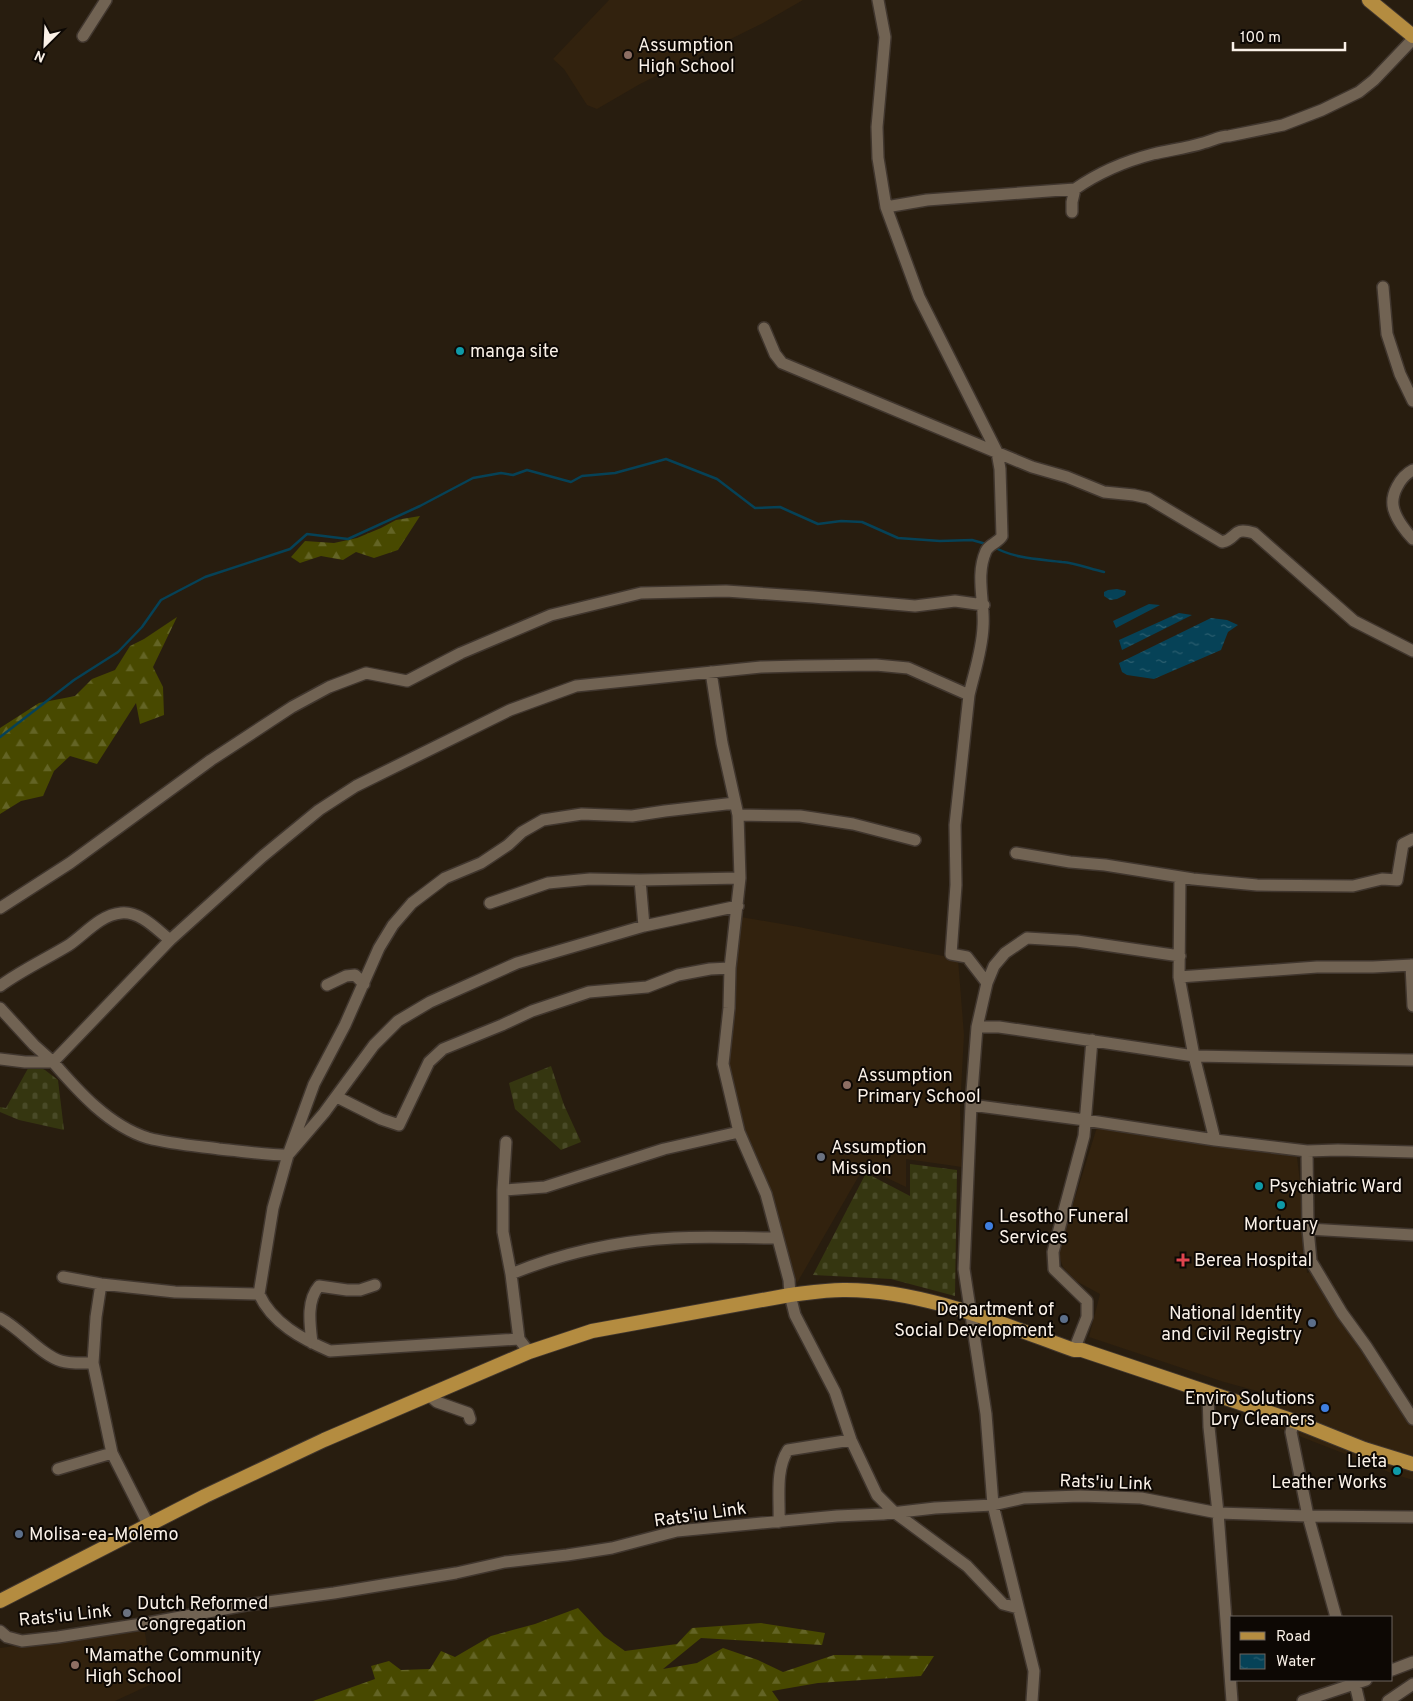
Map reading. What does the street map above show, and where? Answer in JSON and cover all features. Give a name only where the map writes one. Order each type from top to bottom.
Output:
[{"type":"main road","points":[[1369,0],[1413,38]]},
{"type":"main road","points":[[0,1601],[205,1496],[324,1440],[529,1352],[592,1331],[790,1295],[837,1290],[920,1299],[970,1312],[1074,1350],[1082,1350],[1294,1421],[1364,1450],[1413,1464]]},
{"type":"street","points":[[83,36],[106,0]]},
{"type":"street","points":[[878,0],[885,37],[877,127],[878,158],[886,207],[919,297],[996,452],[1000,470],[1002,536],[1000,540],[987,549],[981,567],[980,593],[984,606],[983,629],[980,656],[969,695],[955,825],[956,885],[951,954],[967,958],[986,983]]},
{"type":"street","points":[[886,207],[936,199],[1075,189],[1100,174],[1152,154],[1204,143],[1222,136],[1283,124],[1322,110],[1359,92],[1374,80],[1413,38]]},
{"type":"street","points":[[1072,212],[1075,189]]},
{"type":"street","points":[[1383,287],[1387,334],[1400,374],[1413,401]]},
{"type":"street","points":[[764,328],[775,354],[782,363],[996,452],[1104,492],[1148,498],[1222,542],[1227,541],[1237,531],[1243,530],[1254,533],[1354,621],[1413,651]]},
{"type":"street","points":[[1413,470],[1406,474],[1398,484],[1393,509],[1403,527],[1413,539]]},
{"type":"street","points":[[0,908],[70,863],[212,760],[292,706],[366,673],[407,681],[461,653],[551,615],[641,593],[726,591],[915,606],[955,602],[984,606]]},
{"type":"street","points":[[0,1059],[25,1062],[53,1062],[170,940],[263,856],[319,810],[356,786],[510,710],[576,686],[760,667],[876,664],[908,668],[969,695]]},
{"type":"street","points":[[711,672],[722,744],[738,815],[740,878],[730,968],[729,1008],[723,1064],[739,1132],[766,1194],[789,1280],[790,1295],[795,1315],[835,1392],[851,1440],[877,1495],[894,1512],[967,1566],[1003,1604],[1018,1608]]},
{"type":"street","points":[[519,1340],[330,1351],[307,1341],[282,1323],[264,1305],[259,1294],[272,1208],[288,1155],[314,1084],[364,984],[379,948],[393,925],[412,903],[444,878],[481,863],[508,845],[522,832],[543,820],[582,814],[632,816],[665,810],[735,803]]},
{"type":"street","points":[[738,815],[800,816],[854,824],[915,840]]},
{"type":"street","points":[[1016,853],[1070,862],[1105,864],[1180,877],[1257,884],[1353,886],[1382,879],[1397,880],[1403,844],[1413,839]]},
{"type":"street","points":[[1180,877],[1179,977],[1194,1056],[1215,1140]]},
{"type":"street","points":[[490,903],[548,882],[590,879],[740,878]]},
{"type":"street","points":[[640,880],[644,926]]},
{"type":"street","points":[[288,1155],[337,1097],[374,1046],[398,1021],[430,1002],[517,963],[644,926],[738,906]]},
{"type":"street","points":[[0,986],[21,971],[70,944],[86,930],[105,918],[121,912],[137,916],[170,940]]},
{"type":"street","points":[[1032,1701],[1034,1671],[993,1505],[986,1414],[964,1269],[971,1105],[977,1027],[986,983],[994,966],[1004,953],[1027,938],[1077,941],[1180,956]]},
{"type":"street","points":[[1179,977],[1317,967],[1412,965],[1413,1006]]},
{"type":"street","points":[[337,1097],[381,1119],[399,1125],[429,1062],[443,1049],[532,1011],[589,992],[647,987],[678,976],[710,969],[730,968]]},
{"type":"street","points":[[327,986],[346,976],[355,975],[364,984]]},
{"type":"street","points":[[0,1008],[34,1045],[53,1062],[78,1092],[99,1109],[138,1134],[148,1138],[189,1145],[288,1155]]},
{"type":"street","points":[[977,1027],[999,1027],[1194,1056],[1413,1060]]},
{"type":"street","points":[[1074,1350],[1087,1317],[1087,1301],[1054,1269],[1054,1252],[1084,1136],[1092,1040]]},
{"type":"street","points":[[971,1105],[1215,1140],[1307,1151],[1413,1152]]},
{"type":"street","points":[[503,1190],[545,1187],[664,1149],[739,1132]]},
{"type":"street","points":[[506,1142],[503,1232],[511,1274],[519,1340],[529,1352]]},
{"type":"street","points":[[1307,1151],[1308,1229],[1311,1261],[1342,1313],[1366,1346],[1413,1419]]},
{"type":"street","points":[[1308,1229],[1413,1235]]},
{"type":"street","points":[[511,1274],[584,1251],[607,1246],[674,1238],[778,1238]]},
{"type":"street","points":[[64,1277],[101,1284],[200,1294],[259,1294]]},
{"type":"street","points":[[101,1284],[96,1317],[93,1363],[112,1452],[149,1526]]},
{"type":"street","points":[[312,1343],[310,1307],[313,1294],[319,1286],[360,1290],[375,1285]]},
{"type":"street","points":[[0,1318],[24,1334],[43,1351],[62,1362],[93,1363]]},
{"type":"street","points":[[1208,1392],[1209,1428],[1218,1513],[1230,1674]]},
{"type":"street","points":[[430,1396],[436,1402],[468,1413],[470,1418]]},
{"type":"street","points":[[1294,1421],[1291,1432],[1308,1516],[1336,1616]]},
{"type":"street","points":[[779,1522],[780,1469],[788,1450],[851,1440]]},
{"type":"street","points":[[58,1469],[112,1452]]},
{"type":"street","name":"Rats'iu Link","points":[[0,1631],[7,1637],[22,1640],[58,1637],[148,1624],[246,1605],[456,1573],[505,1562],[612,1548],[677,1531],[837,1516],[993,1505],[1024,1498],[1080,1496],[1141,1498],[1218,1513],[1413,1517]]},
{"type":"street","points":[[1393,1670],[1413,1662]]},
{"type":"street","points":[[1231,1681],[1232,1701]]},
{"type":"street","points":[[1303,1701],[1358,1681],[1359,1701]]},
{"type":"street","points":[[1388,1701],[1413,1684]]},
{"type":"shaded area","name":"Assumption High School","points":[[609,0],[803,0],[763,23],[640,84],[597,109],[587,105],[564,69],[553,59]]},
{"type":"shaded area","name":"Assumption Primary School","points":[[741,917],[958,959],[964,1035],[960,1108],[962,1167],[906,1159],[906,1187],[864,1167],[797,1283],[770,1194],[742,1126],[729,1061]]},
{"type":"shaded area","name":"Berea Hospital","points":[[1097,1127],[1297,1157],[1307,1273],[1321,1268],[1329,1277],[1385,1375],[1413,1410],[1413,1480],[1393,1474],[1258,1420],[1272,1395],[1224,1382],[1089,1337],[1100,1294],[1076,1281],[1063,1267],[1058,1253]]},
{"type":"shaded area","name":"'Mamathe Community High School","points":[[144,1628],[154,1683],[115,1701],[0,1701],[0,1648]]},
{"type":"green space","points":[[420,516],[398,550],[374,558],[356,552],[343,560],[321,556],[300,563],[291,557],[305,541],[334,543],[357,538],[396,520]]},
{"type":"green space","points":[[177,617],[153,667],[163,687],[164,715],[140,724],[136,703],[97,764],[70,756],[54,771],[43,796],[21,801],[0,814],[0,728],[39,703],[75,696],[92,679],[115,670],[130,646]]},
{"type":"green space","points":[[31,1063],[45,1070],[58,1080],[64,1130],[19,1120],[0,1112],[0,1107],[6,1108]]},
{"type":"green space","points":[[551,1066],[564,1105],[581,1142],[561,1150],[515,1109],[509,1083]]},
{"type":"green space","points":[[910,1164],[957,1170],[955,1296],[891,1279],[813,1275],[866,1173],[910,1196]]},
{"type":"green space","points":[[578,1608],[604,1636],[625,1651],[677,1644],[692,1628],[761,1623],[825,1633],[822,1645],[701,1638],[663,1669],[697,1663],[723,1648],[758,1660],[783,1672],[834,1655],[934,1656],[921,1676],[818,1683],[772,1691],[779,1701],[313,1701],[375,1679],[371,1666],[389,1661],[401,1670],[430,1669],[441,1651],[455,1657],[491,1636],[535,1624]]},
{"type":"water","points":[[1117,589],[1126,591],[1125,595],[1110,600],[1104,596],[1104,592]]},
{"type":"water","points":[[1149,604],[1160,605],[1116,628],[1113,621]]},
{"type":"water","points":[[1179,613],[1192,615],[1122,650],[1119,640]]},
{"type":"water","points":[[1211,618],[1227,620],[1238,625],[1228,632],[1221,650],[1154,679],[1127,675],[1122,672],[1119,663]]},
{"type":"waterway","points":[[0,737],[74,680],[118,652],[142,627],[161,600],[205,577],[290,549],[307,534],[348,539],[420,506],[473,478],[501,473],[513,475],[527,470],[571,482],[582,476],[615,473],[666,459],[717,479],[755,508],[780,507],[818,524],[841,521],[862,522],[898,538],[940,541],[972,540],[986,544]]},
{"type":"waterway","points":[[994,547],[1010,554],[1072,564],[1104,572]]},
{"type":"place","name":"Assumption High School","points":[[628,55]]},
{"type":"place","name":"manga site","points":[[460,351]]},
{"type":"place","name":"Assumption Primary School","points":[[847,1085]]},
{"type":"place","name":"Assumption Mission","points":[[821,1157]]},
{"type":"place","name":"Psychiatric Ward","points":[[1259,1186]]},
{"type":"place","name":"Mortuary","points":[[1281,1205]]},
{"type":"place","name":"Lesotho Funeral Services","points":[[989,1226]]},
{"type":"place","name":"Berea Hospital","points":[[1183,1260]]},
{"type":"place","name":"Department of Social Development","points":[[1064,1319]]},
{"type":"place","name":"National Identity and Civil Registry","points":[[1312,1323]]},
{"type":"place","name":"Enviro Solutions Dry Cleaners","points":[[1325,1408]]},
{"type":"place","name":"Lieta Leather Works","points":[[1397,1471]]},
{"type":"place","name":"Molisa-ea-Molemo","points":[[19,1534]]},
{"type":"place","name":"Dutch Reformed Congregation","points":[[127,1613]]},
{"type":"place","name":"'Mamathe Community High School","points":[[75,1665]]}]
